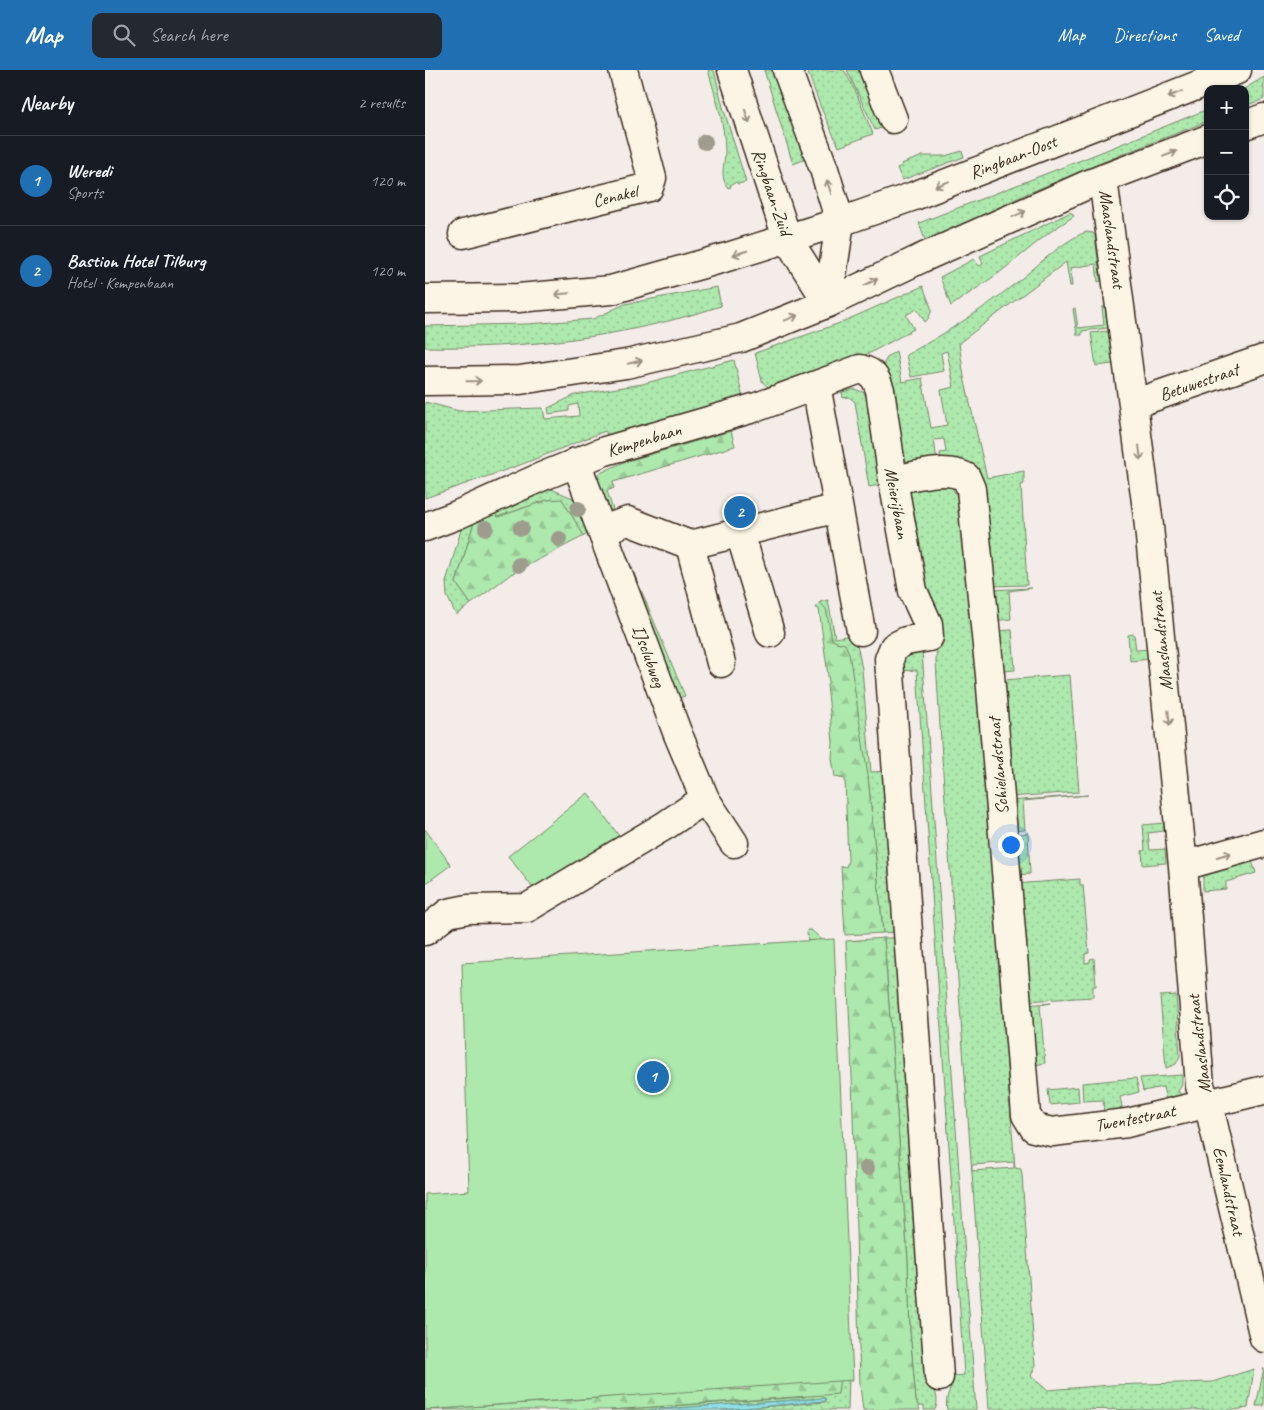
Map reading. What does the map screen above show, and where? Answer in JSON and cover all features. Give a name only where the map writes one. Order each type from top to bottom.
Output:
[{"type":"street","name":"Cenakel","points":[[463,234],[649,187],[652,178],[623,70]]},
{"type":"street","name":"Ringbaan-Zuid","points":[[732,70],[787,238],[828,303]]},
{"type":"street","points":[[787,70],[824,168],[840,222],[828,303]]},
{"type":"street","points":[[874,70],[893,119]]},
{"type":"street","name":"Ringbaan-Oost","points":[[787,238],[840,222],[913,196],[1237,70]]},
{"type":"street","points":[[1249,124],[1264,118]]},
{"type":"street","points":[[425,381],[520,380],[625,364],[741,338],[828,303],[922,258],[1103,179],[1204,141]]},
{"type":"street","name":"Maaslandstraat","points":[[1103,179],[1150,536],[1183,866],[1200,1086],[1207,1103]]},
{"type":"street","points":[[425,299],[518,298],[611,290],[787,238]]},
{"type":"street","name":"Betuwestraat","points":[[1133,404],[1264,359]]},
{"type":"street","name":"Kempenbaan","points":[[425,527],[605,451],[757,407],[860,369],[868,371]]},
{"type":"street","name":"Meierijbaan","points":[[868,371],[875,377],[880,390],[893,480],[913,591],[928,624],[929,637],[906,641],[894,647],[889,659],[939,1378]]},
{"type":"street","points":[[815,385],[861,631]]},
{"type":"street","name":"IJsclubweg","points":[[576,462],[677,732],[705,799],[734,843]]},
{"type":"street","name":"Schielandstraat","points":[[893,480],[947,471],[957,472],[966,477],[971,489],[991,694],[1026,1115],[1034,1128]]},
{"type":"street","points":[[603,530],[628,521],[690,545],[838,508]]},
{"type":"street","points":[[740,533],[770,633]]},
{"type":"street","points":[[690,545],[721,663]]},
{"type":"street","points":[[425,931],[448,913],[468,909],[527,908],[705,799]]},
{"type":"street","points":[[1183,866],[1264,843]]},
{"type":"street","name":"Twentestraat","points":[[1034,1128],[1051,1132],[1127,1123],[1264,1090]]},
{"type":"street","name":"Eemlandstraat","points":[[1207,1103],[1258,1285],[1264,1338]]},
{"type":"green space","points":[[708,70],[714,70],[723,107],[746,182],[738,184],[737,182],[728,188],[723,174],[725,141]]},
{"type":"green space","points":[[764,70],[780,70],[809,158],[793,164]]},
{"type":"green space","points":[[807,70],[810,73],[817,70],[844,70],[855,90],[873,134],[839,147],[821,108]]},
{"type":"green space","points":[[847,70],[865,70],[887,126],[875,130]]},
{"type":"green space","points":[[1264,77],[1264,99],[1249,105],[1249,86]]},
{"type":"green space","points":[[1204,111],[1204,123],[1024,195],[926,243],[919,223]]},
{"type":"green space","points":[[962,151],[964,157],[902,180],[897,168],[902,166],[901,164],[923,156],[945,156]]},
{"type":"green space","points":[[1071,212],[1074,216],[1050,232],[999,273],[951,306],[940,277],[974,259],[979,266],[983,264],[980,256]]},
{"type":"green space","points":[[1086,232],[1093,233],[1095,236],[1101,281],[1098,282],[1096,264],[1070,268],[1072,286],[1070,286],[1066,262],[959,343],[964,377],[987,478],[1024,471],[1024,484],[1021,485],[1027,585],[990,586],[969,464],[958,458],[941,461],[940,453],[946,452],[944,439],[934,440],[937,461],[910,463],[902,458],[884,363],[888,356],[896,351],[902,382],[922,378],[931,428],[947,425],[941,390],[954,387],[947,351],[941,353],[944,371],[911,377],[906,355],[974,314],[1057,249],[1076,236]]},
{"type":"green space","points":[[923,286],[932,310],[925,322],[917,309],[906,315],[914,329],[870,353],[782,389],[766,386],[762,381],[755,353],[840,323]]},
{"type":"green space","points":[[717,287],[721,306],[648,326],[575,339],[537,343],[500,346],[425,347],[425,326],[527,324],[593,319],[625,304]]},
{"type":"green space","points":[[1102,307],[1105,307],[1108,328],[1082,331],[1082,335],[1077,335],[1073,309],[1075,308],[1078,328],[1104,325]]},
{"type":"green space","points":[[1109,331],[1113,364],[1096,366],[1091,333]]},
{"type":"green space","points":[[734,360],[743,398],[609,438],[605,431],[520,465],[425,498],[425,402],[459,411],[543,408],[545,419],[579,416],[578,404],[569,406],[569,411],[549,414],[548,408],[575,395],[642,384]]},
{"type":"green space","points":[[854,389],[863,392],[869,400],[884,484],[869,487],[855,402],[849,397],[843,398],[842,392]]},
{"type":"green space","points":[[731,431],[735,446],[613,482],[614,488],[607,491],[613,510],[616,511],[606,509],[598,489],[598,474],[624,462]]},
{"type":"green space","points":[[938,483],[951,486],[958,498],[973,627],[1015,1168],[1021,1169],[1022,1175],[1035,1366],[1031,1376],[1047,1390],[1111,1385],[1212,1382],[1254,1369],[1248,1408],[1233,1410],[989,1409],[942,758],[936,662],[937,631],[925,593],[907,489]],"holes":[[[1014,1162],[1014,1168],[972,1171],[972,1165]]]},
{"type":"green space","points":[[549,488],[575,499],[586,519],[590,533],[584,536],[562,500],[547,500],[498,517],[491,509]]},
{"type":"green space","points":[[562,499],[584,536],[511,574],[471,604],[456,583],[475,519],[491,509],[498,517],[547,500]]},
{"type":"green space","points":[[465,516],[475,519],[456,583],[471,604],[456,615],[447,596],[446,582]]},
{"type":"green space","points":[[619,532],[624,549],[685,696],[677,699],[613,542]]},
{"type":"green space","points":[[1032,588],[1009,591],[1011,619],[994,621],[991,590]]},
{"type":"green space","points":[[828,600],[835,638],[855,634],[862,669],[871,772],[888,771],[896,932],[883,933],[868,776],[841,643],[832,639],[820,602]]},
{"type":"green space","points":[[820,602],[826,609],[832,639],[845,644],[849,653],[868,776],[883,933],[845,935],[841,866],[846,867],[848,861],[845,779],[835,777],[832,758],[833,742],[827,684],[829,683],[819,609],[816,608]]},
{"type":"green space","points":[[1012,630],[1015,670],[1003,671],[995,631]]},
{"type":"green space","points":[[1134,634],[1136,650],[1150,649],[1151,659],[1130,661],[1128,635]]},
{"type":"green space","points":[[922,651],[976,1410],[947,1410],[946,1405],[952,1376],[964,1375],[917,670],[900,671],[900,656]]},
{"type":"green space","points":[[1070,675],[1079,792],[1009,797],[1004,680]]},
{"type":"green space","points":[[588,793],[619,836],[540,897],[508,856]]},
{"type":"green space","points":[[1088,795],[1023,801],[1025,830],[1011,831],[1009,801]]},
{"type":"green space","points":[[1164,823],[1164,831],[1148,833],[1150,850],[1165,849],[1166,863],[1143,865],[1142,851],[1145,850],[1143,825]]},
{"type":"green space","points":[[425,829],[451,865],[425,884]]},
{"type":"green space","points":[[1028,833],[1030,874],[1015,875],[1011,835]]},
{"type":"green space","points":[[1251,858],[1256,873],[1226,882],[1226,889],[1203,891],[1203,879],[1206,872]]},
{"type":"green space","points":[[1080,879],[1080,885],[1083,885],[1089,953],[1085,954],[1085,963],[1090,962],[1090,959],[1094,958],[1096,986],[1093,986],[1093,997],[1024,1001],[1015,884]]},
{"type":"green space","points":[[807,930],[811,930],[827,944],[843,1348],[838,1394],[610,1410],[425,1410],[587,1399],[729,1385],[730,1390],[750,1389],[749,1383],[821,1140]]},
{"type":"green space","points":[[884,938],[896,938],[933,1384],[937,1400],[935,1410],[924,1410],[924,1406],[917,1406],[916,1401],[910,1332],[908,1261]]},
{"type":"green space","points":[[884,938],[908,1261],[910,1332],[916,1401],[920,1410],[863,1410],[860,1386],[852,1075],[846,941]]},
{"type":"green space","points":[[834,939],[853,1380],[425,1410],[425,1194],[469,1191],[462,963]]},
{"type":"green space","points":[[1176,995],[1180,1056],[1176,1064],[1166,1068],[1160,996]]},
{"type":"green space","points":[[1051,1003],[1040,1005],[1045,1063],[1030,1066],[1025,1005]]},
{"type":"green space","points":[[1182,1075],[1182,1085],[1178,1091],[1183,1096],[1166,1101],[1163,1087],[1143,1091],[1140,1078]]},
{"type":"green space","points":[[1136,1078],[1139,1092],[1120,1097],[1123,1111],[1104,1115],[1103,1100],[1083,1101],[1082,1083]]},
{"type":"green space","points":[[1078,1087],[1079,1102],[1050,1105],[1048,1090]]},
{"type":"green space","points":[[850,1343],[848,1410],[721,1410],[825,1402],[825,1398],[648,1410],[610,1410],[805,1397],[843,1348]]},
{"type":"green space","points":[[1264,1368],[1264,1406],[1256,1406]]},
{"type":"water","points":[[825,1398],[825,1401],[721,1410],[648,1410]]},
{"type":"place","name":"Bastion Hotel Tilburg","points":[[740,512]]},
{"type":"place","name":"Weredi","points":[[653,1077]]}]
